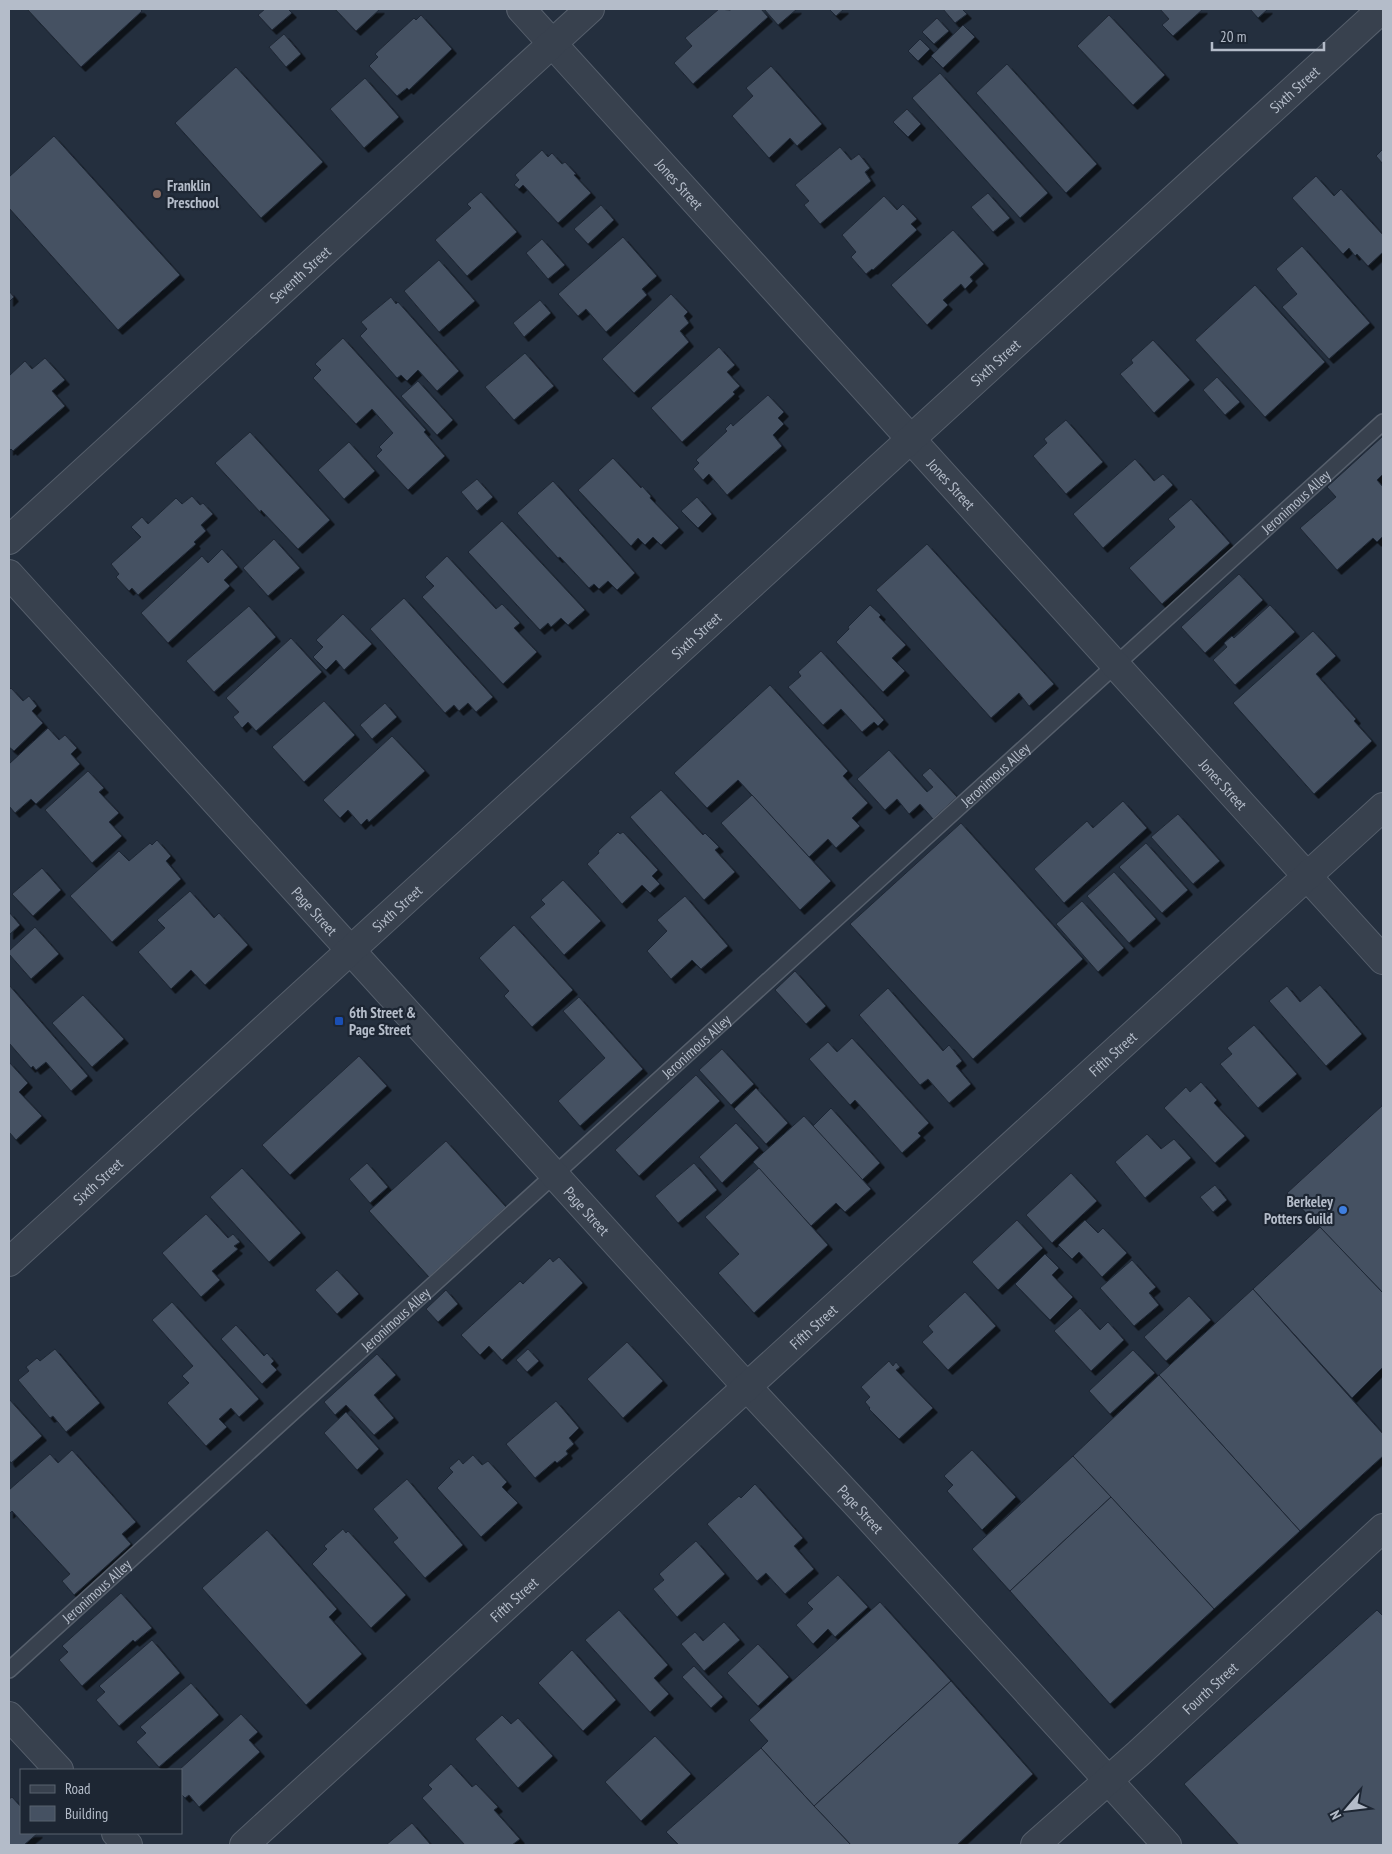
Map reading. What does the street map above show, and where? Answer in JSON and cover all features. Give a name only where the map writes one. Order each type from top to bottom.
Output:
[{"type":"street","name":"Jones Street","points":[[521,9],[1383,960]]},
{"type":"street","name":"Seventh Street","points":[[9,540],[590,9]]},
{"type":"street","name":"Sixth Street","points":[[9,1262],[1382,9]]},
{"type":"street","name":"Page Street","points":[[9,574],[1167,1845]]},
{"type":"street","name":"Fifth Street","points":[[244,1845],[1383,807]]},
{"type":"street","name":"Fourth Street","points":[[1035,1845],[1383,1528]]},
{"type":"street","points":[[9,1716],[58,1769]]},
{"type":"street","points":[[117,1834],[128,1845]]},
{"type":"lane","name":"Jeronimous Alley","points":[[9,1670],[1383,422]]},
{"type":"building","points":[[27,9],[140,9],[142,11],[81,67]]},
{"type":"building","points":[[265,9],[288,9],[292,13],[272,30],[258,15]]},
{"type":"building","points":[[335,9],[380,9],[356,31]]},
{"type":"building","points":[[719,9],[761,9],[768,17],[693,84],[674,63],[692,46],[685,38]]},
{"type":"building","points":[[764,9],[797,9],[778,25]]},
{"type":"building","points":[[829,9],[844,9],[836,16]]},
{"type":"building","points":[[943,9],[962,9],[967,14],[955,23]]},
{"type":"building","points":[[1160,9],[1203,9],[1173,36],[1162,25],[1169,19]]},
{"type":"building","points":[[1250,9],[1268,9],[1258,18]]},
{"type":"building","points":[[421,15],[452,49],[409,90],[407,88],[397,96],[369,66],[378,57],[375,54],[414,18],[416,20]]},
{"type":"building","points":[[1109,15],[1165,75],[1133,105],[1077,46]]},
{"type":"building","points":[[937,18],[949,31],[934,44],[922,32]]},
{"type":"building","points":[[963,25],[975,37],[943,68],[931,56]]},
{"type":"building","points":[[284,34],[301,54],[286,67],[269,47]]},
{"type":"building","points":[[920,39],[930,49],[918,61],[908,51]]},
{"type":"building","points":[[1007,64],[1097,164],[1066,193],[976,93]]},
{"type":"building","points":[[771,66],[822,124],[797,146],[790,138],[769,158],[732,116],[753,96],[746,88]]},
{"type":"building","points":[[236,67],[323,162],[261,218],[175,123]]},
{"type":"building","points":[[940,73],[1048,193],[1020,218],[912,98]]},
{"type":"building","points":[[365,78],[399,117],[364,148],[330,109]]},
{"type":"building","points":[[907,109],[921,124],[908,137],[893,122]]},
{"type":"building","points":[[54,136],[180,275],[118,330],[9,208],[9,177]]},
{"type":"building","points":[[840,147],[851,160],[859,154],[870,168],[865,172],[871,181],[820,224],[804,205],[809,201],[795,185]]},
{"type":"building","points":[[1383,149],[1383,164],[1376,156]]},
{"type":"building","points":[[542,150],[548,157],[552,153],[562,164],[565,162],[591,193],[558,223],[523,185],[519,189],[514,185],[519,180],[515,175]]},
{"type":"building","points":[[1316,176],[1334,196],[1341,189],[1383,235],[1383,252],[1368,266],[1357,254],[1355,256],[1349,248],[1343,254],[1292,198]]},
{"type":"building","points":[[481,192],[517,232],[467,276],[435,240],[471,208],[467,204]]},
{"type":"building","points":[[988,193],[1010,218],[993,232],[971,207]]},
{"type":"building","points":[[884,196],[897,210],[903,204],[917,219],[911,224],[917,230],[873,270],[866,274],[851,257],[856,252],[842,235]]},
{"type":"building","points":[[601,205],[614,220],[588,244],[574,229]]},
{"type":"building","points":[[953,230],[984,264],[970,277],[973,281],[965,289],[961,284],[943,300],[948,305],[927,325],[891,285]]},
{"type":"building","points":[[623,237],[657,276],[642,289],[647,295],[606,332],[586,309],[578,316],[558,294]]},
{"type":"building","points":[[542,239],[565,265],[548,279],[526,253]]},
{"type":"building","points":[[1302,246],[1370,323],[1329,359],[1282,307],[1297,294],[1276,269]]},
{"type":"building","points":[[439,260],[475,301],[439,332],[404,291]]},
{"type":"building","points":[[1255,285],[1325,362],[1265,417],[1195,340]]},
{"type":"building","points":[[9,291],[14,297],[9,302]]},
{"type":"building","points":[[671,294],[688,312],[684,316],[689,323],[680,331],[689,342],[634,393],[602,359]]},
{"type":"building","points":[[391,297],[396,304],[398,302],[459,371],[437,391],[418,370],[407,381],[401,375],[397,378],[360,336],[367,329],[361,322]]},
{"type":"building","points":[[540,300],[551,313],[524,337],[513,323]]},
{"type":"building","points":[[343,338],[426,430],[424,432],[445,456],[408,490],[376,456],[382,450],[379,447],[393,433],[372,409],[356,424],[313,378],[321,370],[315,364]]},
{"type":"building","points":[[1153,340],[1190,380],[1154,413],[1120,374],[1133,363],[1131,360]]},
{"type":"building","points":[[719,347],[735,365],[727,372],[740,386],[733,392],[735,394],[682,442],[651,408]]},
{"type":"building","points":[[525,353],[554,386],[514,420],[485,387]]},
{"type":"building","points":[[45,358],[65,380],[52,391],[65,406],[13,451],[11,449],[9,451],[9,376],[25,361],[32,369]]},
{"type":"building","points":[[1217,377],[1240,402],[1225,415],[1203,390]]},
{"type":"building","points":[[418,381],[453,420],[437,435],[401,396]]},
{"type":"building","points":[[768,395],[784,412],[778,418],[784,424],[773,435],[782,446],[727,495],[709,474],[703,480],[693,469],[699,463],[696,460],[727,431],[725,429],[731,423],[733,426]]},
{"type":"building","points":[[1066,420],[1103,462],[1066,494],[1033,456],[1047,443],[1044,439]]},
{"type":"building","points":[[250,432],[330,520],[298,549],[261,510],[260,512],[215,463]]},
{"type":"building","points":[[1383,436],[1383,474],[1377,480],[1383,487],[1383,536],[1377,542],[1373,538],[1337,570],[1300,528],[1336,497],[1327,487]]},
{"type":"building","points":[[349,442],[375,471],[344,499],[318,470]]},
{"type":"building","points":[[613,458],[641,488],[642,486],[651,496],[650,498],[679,528],[661,545],[653,537],[645,545],[638,538],[631,546],[578,490]]},
{"type":"building","points":[[1135,459],[1154,481],[1163,474],[1173,485],[1103,548],[1073,514]]},
{"type":"building","points":[[477,479],[493,497],[477,511],[461,492]]},
{"type":"building","points":[[553,481],[635,573],[617,590],[608,581],[599,589],[594,584],[589,588],[560,557],[558,558],[517,513]]},
{"type":"building","points":[[192,496],[200,505],[203,503],[213,514],[201,525],[206,531],[194,542],[196,544],[138,595],[132,588],[129,591],[116,577],[119,574],[111,564],[141,537],[131,527],[142,517],[148,524],[176,498],[182,504]]},
{"type":"building","points":[[697,497],[712,514],[698,528],[681,511]]},
{"type":"building","points":[[1191,499],[1230,543],[1162,604],[1129,568],[1175,527],[1168,519]]},
{"type":"building","points":[[502,521],[585,610],[568,625],[561,618],[551,627],[548,623],[540,630],[468,552]]},
{"type":"building","points":[[274,539],[300,568],[268,596],[243,568]]},
{"type":"building","points":[[927,544],[1054,684],[1029,706],[1019,693],[991,718],[876,590]]},
{"type":"building","points":[[222,549],[238,567],[224,580],[230,586],[168,643],[141,613],[202,556],[208,563]]},
{"type":"building","points":[[447,556],[496,609],[502,604],[520,623],[514,628],[537,652],[503,684],[422,597],[434,586],[425,577]]},
{"type":"building","points":[[1239,574],[1263,600],[1205,653],[1181,627]]},
{"type":"building","points":[[404,598],[493,697],[476,712],[468,703],[459,711],[454,705],[445,713],[370,629]]},
{"type":"building","points":[[870,605],[906,645],[892,658],[905,671],[883,692],[836,642]]},
{"type":"building","points":[[1270,605],[1295,632],[1235,685],[1213,660],[1227,647],[1224,643],[1232,636],[1234,638]]},
{"type":"building","points":[[249,606],[276,637],[214,692],[186,661]]},
{"type":"building","points":[[343,614],[372,644],[344,670],[336,660],[326,670],[313,657],[323,647],[316,640]]},
{"type":"building","points":[[1313,631],[1336,656],[1316,674],[1356,719],[1354,721],[1372,741],[1314,794],[1233,703]]},
{"type":"building","points":[[291,638],[322,672],[256,731],[248,722],[242,728],[233,717],[239,712],[226,698]]},
{"type":"building","points":[[821,651],[884,720],[878,726],[874,722],[862,732],[841,709],[823,725],[788,687],[801,676],[798,672]]},
{"type":"building","points":[[770,685],[848,771],[843,776],[868,803],[852,818],[860,826],[836,848],[828,839],[809,857],[738,780],[707,808],[674,773]]},
{"type":"building","points":[[11,688],[23,701],[29,696],[37,706],[32,711],[43,723],[14,751],[9,747],[9,690]]},
{"type":"building","points":[[324,701],[355,735],[304,782],[272,747]]},
{"type":"building","points":[[385,703],[397,717],[372,739],[360,725]]},
{"type":"building","points":[[48,728],[59,740],[65,735],[77,748],[71,754],[80,764],[36,804],[31,799],[15,813],[9,806],[9,764]]},
{"type":"building","points":[[392,736],[425,771],[369,822],[367,819],[361,825],[348,810],[340,818],[323,800]]},
{"type":"building","points":[[889,750],[927,792],[933,787],[922,775],[930,768],[957,797],[933,819],[920,804],[909,814],[897,799],[885,810],[857,779]]},
{"type":"building","points":[[88,771],[104,788],[99,792],[119,813],[109,822],[122,836],[92,863],[45,810]]},
{"type":"building","points":[[661,790],[703,835],[705,833],[719,847],[715,850],[735,872],[704,900],[630,817]]},
{"type":"building","points":[[752,795],[831,881],[800,910],[721,823]]},
{"type":"building","points":[[1123,801],[1147,828],[1064,903],[1034,869],[1087,821],[1093,828]]},
{"type":"building","points":[[1178,814],[1220,861],[1193,884],[1151,837]]},
{"type":"building","points":[[961,823],[1083,959],[973,1059],[850,924]]},
{"type":"building","points":[[618,832],[620,834],[623,832],[658,870],[652,876],[660,884],[650,893],[642,885],[622,904],[587,864]]},
{"type":"building","points":[[157,840],[171,856],[166,861],[181,879],[112,942],[70,896],[119,851],[129,861],[150,843],[152,845]]},
{"type":"building","points":[[1146,843],[1188,890],[1162,913],[1119,867]]},
{"type":"building","points":[[42,868],[61,890],[33,916],[12,894]]},
{"type":"building","points":[[1114,872],[1156,919],[1129,943],[1087,896]]},
{"type":"building","points":[[563,880],[601,921],[564,955],[530,917],[545,904],[541,900]]},
{"type":"building","points":[[190,891],[214,918],[219,913],[248,945],[205,985],[191,970],[171,989],[138,952],[165,928],[157,920]]},
{"type":"building","points":[[685,896],[728,946],[701,969],[692,960],[671,979],[647,951],[667,931],[657,920]]},
{"type":"building","points":[[1082,901],[1124,948],[1098,972],[1056,924]]},
{"type":"building","points":[[9,912],[20,925],[9,935]]},
{"type":"building","points":[[514,925],[573,990],[532,1027],[504,996],[509,991],[479,958]]},
{"type":"building","points":[[35,927],[59,954],[31,979],[9,954],[9,951]]},
{"type":"building","points":[[795,971],[826,1006],[806,1024],[775,990]]},
{"type":"building","points":[[9,985],[88,1076],[71,1091],[46,1062],[36,1070],[33,1066],[31,1068],[9,1043]]},
{"type":"building","points":[[1320,985],[1362,1034],[1326,1066],[1269,1001],[1287,986],[1300,1002]]},
{"type":"building","points":[[888,988],[943,1051],[949,1045],[962,1061],[956,1066],[971,1084],[949,1103],[928,1079],[920,1085],[859,1015]]},
{"type":"building","points":[[83,995],[124,1039],[92,1067],[52,1023]]},
{"type":"building","points":[[579,997],[643,1069],[580,1126],[558,1101],[605,1058],[563,1011]]},
{"type":"building","points":[[1254,1025],[1297,1074],[1258,1108],[1220,1064],[1232,1054],[1227,1048]]},
{"type":"building","points":[[852,1038],[929,1123],[918,1133],[921,1136],[902,1153],[855,1100],[850,1105],[809,1059],[828,1042],[837,1052]]},
{"type":"building","points":[[722,1049],[754,1084],[731,1105],[699,1070]]},
{"type":"building","points":[[359,1056],[387,1086],[290,1175],[262,1145]]},
{"type":"building","points":[[9,1062],[28,1083],[19,1092],[42,1116],[16,1140],[9,1132]]},
{"type":"building","points":[[696,1075],[720,1101],[639,1176],[615,1150]]},
{"type":"building","points":[[1201,1082],[1217,1100],[1214,1103],[1245,1136],[1215,1163],[1164,1108],[1186,1087],[1190,1092]]},
{"type":"building","points":[[756,1088],[788,1123],[766,1144],[734,1109]]},
{"type":"building","name":"Berkeley Potters Guild","points":[[1383,1105],[1383,1293],[1287,1193]]},
{"type":"building","points":[[831,1108],[880,1163],[862,1180],[813,1126]]},
{"type":"building","points":[[804,1116],[871,1189],[845,1212],[836,1203],[811,1226],[753,1162]]},
{"type":"building","points":[[736,1123],[759,1148],[722,1183],[699,1157]]},
{"type":"building","points":[[1147,1134],[1161,1149],[1174,1139],[1191,1158],[1145,1198],[1115,1162]]},
{"type":"building","points":[[446,1141],[506,1207],[429,1277],[369,1211]]},
{"type":"building","points":[[367,1163],[388,1187],[370,1203],[349,1179]]},
{"type":"building","points":[[694,1163],[717,1190],[678,1223],[655,1196]]},
{"type":"building","points":[[242,1168],[301,1233],[269,1262],[210,1197]]},
{"type":"building","points":[[759,1168],[828,1245],[754,1313],[718,1273],[739,1254],[705,1217]]},
{"type":"building","points":[[1071,1173],[1097,1201],[1052,1243],[1026,1215]]},
{"type":"building","points":[[1215,1185],[1227,1200],[1213,1212],[1200,1197]]},
{"type":"building","points":[[206,1214],[228,1238],[233,1234],[240,1242],[234,1246],[238,1249],[212,1271],[220,1280],[201,1297],[162,1253]]},
{"type":"building","points":[[1017,1220],[1043,1248],[998,1290],[972,1262]]},
{"type":"building","points":[[1085,1220],[1098,1233],[1103,1228],[1127,1253],[1102,1277],[1079,1252],[1072,1259],[1058,1245]]},
{"type":"building","points":[[1320,1227],[1383,1293],[1383,1367],[1352,1398],[1253,1289]]},
{"type":"building","points":[[1045,1254],[1059,1268],[1052,1275],[1073,1297],[1050,1320],[1015,1284]]},
{"type":"building","points":[[559,1257],[583,1283],[502,1360],[489,1346],[480,1355],[461,1335],[520,1281],[523,1284],[550,1258],[553,1262]]},
{"type":"building","points":[[1132,1260],[1156,1287],[1149,1293],[1159,1305],[1134,1326],[1100,1288]]},
{"type":"building","points":[[337,1270],[359,1294],[337,1314],[315,1290]]},
{"type":"building","points":[[1253,1289],[1383,1434],[1383,1456],[1300,1531],[1159,1375]]},
{"type":"building","points":[[446,1290],[458,1304],[438,1322],[426,1309]]},
{"type":"building","points":[[965,1292],[996,1326],[948,1370],[922,1342],[933,1332],[928,1326]]},
{"type":"building","points":[[1189,1296],[1211,1320],[1166,1361],[1144,1337]]},
{"type":"building","points":[[172,1302],[259,1399],[239,1417],[231,1408],[219,1419],[227,1427],[206,1446],[167,1403],[189,1383],[182,1376],[193,1366],[152,1320]]},
{"type":"building","points":[[1080,1308],[1100,1330],[1108,1322],[1124,1340],[1091,1371],[1054,1331]]},
{"type":"building","points":[[236,1325],[264,1356],[267,1353],[274,1361],[271,1364],[277,1370],[262,1384],[221,1339]]},
{"type":"building","points":[[627,1342],[663,1381],[623,1418],[587,1379]]},
{"type":"building","points":[[55,1349],[100,1403],[66,1432],[53,1416],[50,1418],[18,1380],[29,1371],[26,1367],[37,1358],[40,1361]]},
{"type":"building","points":[[528,1349],[539,1361],[527,1372],[516,1360]]},
{"type":"building","points":[[1133,1350],[1155,1373],[1110,1414],[1089,1391]]},
{"type":"building","points":[[377,1354],[396,1375],[374,1395],[394,1418],[374,1435],[346,1405],[335,1415],[324,1402]]},
{"type":"building","points":[[889,1361],[893,1366],[896,1362],[900,1367],[896,1370],[933,1408],[899,1439],[869,1409],[865,1402],[870,1397],[861,1387]]},
{"type":"building","points":[[1159,1375],[1300,1531],[1214,1609],[1073,1456]]},
{"type":"building","points":[[9,1399],[42,1436],[11,1463],[9,1460]]},
{"type":"building","points":[[556,1401],[579,1428],[569,1438],[574,1444],[566,1451],[568,1454],[557,1463],[555,1461],[535,1478],[506,1444]]},
{"type":"building","points":[[346,1412],[379,1449],[357,1470],[324,1433]]},
{"type":"building","points":[[72,1450],[136,1522],[122,1534],[131,1544],[74,1595],[62,1581],[70,1574],[12,1511],[9,1514],[9,1490],[50,1454],[58,1463]]},
{"type":"building","points":[[972,1450],[1016,1497],[982,1530],[947,1491],[953,1485],[944,1476]]},
{"type":"building","points":[[473,1455],[482,1465],[488,1461],[507,1482],[502,1487],[518,1503],[481,1537],[437,1488],[453,1472],[449,1468],[459,1459],[463,1464]]},
{"type":"building","points":[[1073,1456],[1111,1497],[1010,1591],[972,1549]]},
{"type":"building","points":[[407,1479],[463,1545],[425,1578],[393,1542],[398,1538],[373,1509]]},
{"type":"building","points":[[755,1484],[803,1538],[794,1546],[814,1569],[785,1594],[766,1573],[757,1581],[707,1524],[739,1496],[741,1498]]},
{"type":"building","points":[[1111,1497],[1214,1609],[1110,1704],[1010,1591]]},
{"type":"building","points":[[343,1529],[346,1533],[348,1531],[406,1595],[371,1628],[312,1564],[327,1549],[324,1546]]},
{"type":"building","points":[[267,1530],[337,1609],[329,1617],[362,1654],[306,1705],[202,1588]]},
{"type":"building","points":[[696,1541],[725,1574],[677,1617],[653,1589],[664,1580],[659,1574]]},
{"type":"building","points":[[838,1575],[868,1607],[835,1637],[828,1629],[813,1644],[796,1625],[813,1609],[807,1603]]},
{"type":"building","points":[[121,1593],[152,1628],[135,1642],[133,1640],[82,1686],[59,1660],[68,1652],[62,1646]]},
{"type":"building","points":[[880,1602],[951,1681],[814,1806],[761,1748],[768,1741],[749,1720]]},
{"type":"building","points":[[619,1610],[668,1665],[654,1678],[669,1694],[650,1712],[585,1640]]},
{"type":"building","points":[[1377,1610],[1383,1616],[1383,1845],[1239,1845],[1184,1784]]},
{"type":"building","points":[[724,1622],[740,1640],[704,1671],[681,1644],[695,1632],[703,1641]]},
{"type":"building","points":[[152,1640],[180,1673],[119,1726],[96,1700],[105,1692],[99,1686]]},
{"type":"building","points":[[758,1644],[789,1677],[758,1706],[727,1673]]},
{"type":"building","points":[[572,1650],[616,1700],[583,1731],[538,1683]]},
{"type":"building","points":[[694,1666],[723,1697],[711,1708],[682,1677]]},
{"type":"building","points":[[951,1681],[1033,1774],[957,1845],[851,1845],[814,1806]]},
{"type":"building","points":[[191,1683],[219,1715],[159,1767],[136,1742],[146,1733],[140,1727]]},
{"type":"building","points":[[241,1714],[258,1732],[249,1740],[260,1752],[199,1807],[189,1795],[185,1798],[182,1795],[182,1769],[180,1769]]},
{"type":"building","points":[[502,1715],[511,1724],[518,1718],[553,1756],[518,1788],[475,1739]]},
{"type":"building","points":[[655,1736],[691,1774],[641,1821],[605,1782]]},
{"type":"building","points":[[761,1748],[851,1845],[679,1845],[666,1832]]},
{"type":"building","points":[[451,1764],[472,1787],[476,1784],[498,1807],[494,1810],[520,1839],[512,1845],[465,1845],[422,1798],[432,1789],[428,1785]]},
{"type":"building","points":[[12,1797],[20,1806],[20,1834],[37,1834],[24,1845],[9,1845],[9,1799]]},
{"type":"building","points":[[412,1823],[431,1845],[386,1845]]},
{"type":"place","name":"Franklin Preschool","points":[[157,194]]},
{"type":"place","name":"6th Street & Page Street","points":[[339,1021]]},
{"type":"place","name":"Berkeley Potters Guild","points":[[1343,1210]]}]
